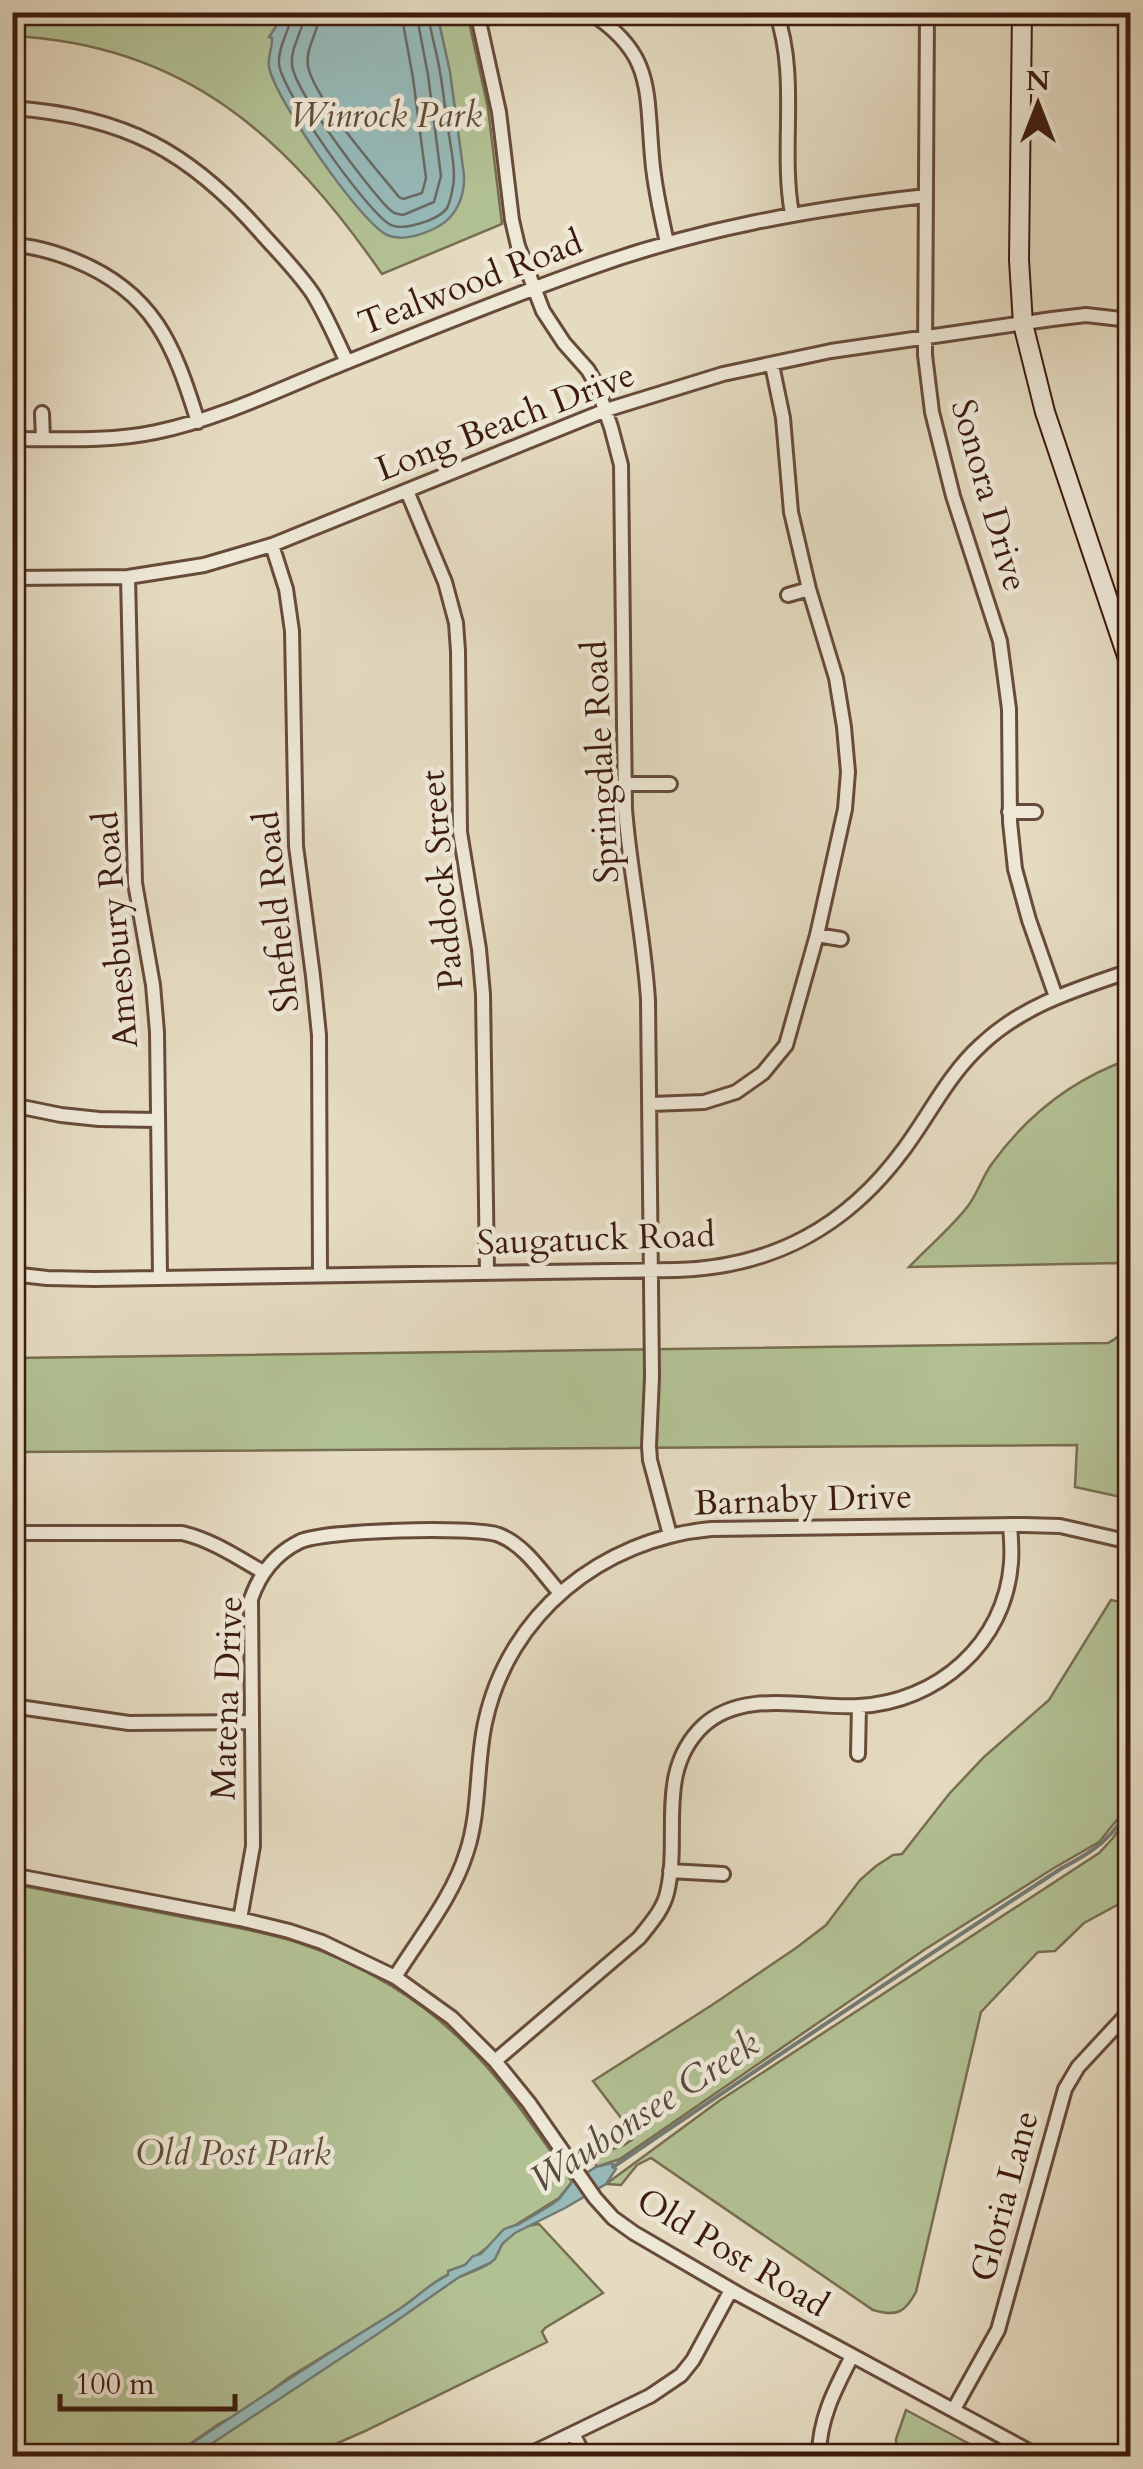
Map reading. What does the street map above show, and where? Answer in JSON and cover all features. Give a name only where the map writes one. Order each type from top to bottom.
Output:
[{"type":"street","name":"Springdale Road","points":[[476,12],[498,112],[518,246],[533,289],[553,328],[588,370],[618,448],[628,842],[646,960],[652,1408],[649,1446],[670,1535]]},
{"type":"street","points":[[589,12],[619,36],[642,70],[648,89],[654,178],[667,243]]},
{"type":"street","points":[[776,12],[787,60],[788,192],[792,214]]},
{"type":"street","name":"Sonora Drive","points":[[927,12],[925,355],[932,412],[943,462],[1000,641],[1009,712],[1015,869],[1056,996]]},
{"type":"street","points":[[1022,12],[1019,260],[1023,324],[1045,412],[1130,665]]},
{"type":"street","points":[[12,108],[78,116],[113,125],[144,138],[199,172],[222,190],[310,290],[346,362]]},
{"type":"street","name":"Tealwood Road","points":[[12,439],[106,438],[198,422],[588,268],[667,243],[792,214],[926,196]]},
{"type":"street","points":[[12,245],[54,252],[85,264],[140,300],[172,350],[198,422]]},
{"type":"street","name":"Long Beach Drive","points":[[12,578],[128,577],[204,565],[272,545],[606,410],[723,374],[830,351],[1023,324],[1086,316],[1130,320]]},
{"type":"street","points":[[650,1104],[704,1102],[736,1092],[764,1073],[786,1045],[817,935],[845,809],[848,772],[836,678],[791,512],[783,418],[772,364]]},
{"type":"street","points":[[42,414],[43,439]]},
{"type":"street","name":"Paddock Street","points":[[407,491],[448,592],[458,648],[460,832],[483,994],[487,1272]]},
{"type":"street","name":"Shefield Road","points":[[272,545],[286,588],[292,631],[296,846],[318,1035],[320,1275]]},
{"type":"street","name":"Amesbury Road","points":[[128,577],[135,883],[157,1032],[160,1277]]},
{"type":"street","points":[[788,594],[809,589]]},
{"type":"street","points":[[625,784],[670,784]]},
{"type":"street","points":[[1010,812],[1035,812]]},
{"type":"street","points":[[817,935],[840,940]]},
{"type":"street","name":"Saugatuck Road","points":[[12,1274],[47,1278],[710,1270],[764,1256],[815,1234],[851,1208],[906,1147],[943,1087],[980,1044],[1056,996],[1130,971]]},
{"type":"street","points":[[12,1105],[99,1119],[157,1120]]},
{"type":"street","points":[[495,2062],[638,1938],[662,1905],[670,1872],[676,1769],[686,1746],[707,1722],[750,1705],[858,1706],[894,1702],[945,1678],[971,1657],[991,1628],[1011,1564],[1010,1524]]},
{"type":"street","name":"Barnaby Drive","points":[[395,1977],[450,1891],[468,1850],[485,1722],[500,1676],[526,1630],[582,1574],[635,1546],[670,1535],[711,1529],[1010,1524],[1060,1526],[1130,1542]]},
{"type":"street","name":"Matena Drive","points":[[240,1919],[252,1846],[250,1613],[256,1584],[263,1572],[284,1551],[312,1536],[477,1531],[502,1536],[513,1543],[560,1593]]},
{"type":"street","points":[[12,1533],[182,1533],[210,1542],[263,1572]]},
{"type":"street","points":[[12,1706],[129,1724],[252,1722]]},
{"type":"street","points":[[858,1706],[858,1754]]},
{"type":"street","points":[[670,1872],[723,1874]]},
{"type":"street","name":"Old Post Road","points":[[12,1874],[289,1931],[322,1942],[395,1977],[452,2018],[495,2062],[613,2218],[731,2290],[1038,2456]]},
{"type":"street","name":"Gloria Lane","points":[[954,2409],[998,2330],[1065,2089],[1078,2067],[1130,2011]]},
{"type":"street","points":[[526,2456],[650,2396],[682,2375],[731,2290]]},
{"type":"street","points":[[819,2456],[828,2402],[852,2356]]},
{"type":"street","points":[[574,2435],[584,2456]]},
{"type":"green space","name":"Winrock Park","points":[[12,13],[467,13],[488,108],[502,224],[382,274],[309,180],[227,107],[181,79],[130,58],[75,43],[13,36]]},
{"type":"green space","points":[[1130,1059],[1130,1499],[1075,1487],[1077,1445],[13,1452],[12,1358],[1108,1343],[1118,1336],[1127,1318],[1127,1296],[1119,1263],[909,1267],[961,1214],[991,1165],[1035,1115],[1070,1088]]},
{"type":"green space","points":[[1111,1600],[1130,1604],[1130,1798],[1099,1842],[924,1950],[620,2159],[596,2167],[596,2155],[624,2145],[634,2135],[593,2081],[712,2005],[826,1925],[860,1880],[893,1855],[902,1854],[984,1757],[1049,1700]]},
{"type":"green space","points":[[1130,1812],[1130,1898],[1084,1923],[1055,1951],[1038,1952],[981,2012],[916,2292],[904,2309],[894,2313],[873,2310],[651,2158],[637,2165],[621,2185],[606,2184],[719,2101],[1099,1853]]},
{"type":"green space","name":"Old Post Park","points":[[13,1884],[267,1934],[367,1972],[411,1999],[470,2049],[511,2096],[572,2182],[559,2198],[514,2226],[465,2265],[173,2456],[13,2456]]},
{"type":"green space","points":[[539,2224],[603,2293],[545,2328],[542,2332],[547,2342],[308,2456],[193,2456],[459,2277],[490,2263],[515,2232]]},
{"type":"green space","points":[[906,2410],[992,2456],[897,2456],[896,2439]]},
{"type":"water","points":[[287,13],[437,13],[450,72],[464,175],[459,204],[445,222],[414,236],[387,235],[339,185],[286,105],[269,67],[269,37]]},
{"type":"water","points":[[612,2163],[616,2169],[606,2184],[515,2233],[490,2263],[459,2277],[193,2456],[173,2456],[404,2306],[448,2275],[448,2271],[465,2265],[504,2229],[559,2199],[572,2182],[596,2167]]},
{"type":"waterway","name":"Waubonsee Creek","points":[[613,2167],[1093,1849],[1110,1835],[1130,1805]]}]
